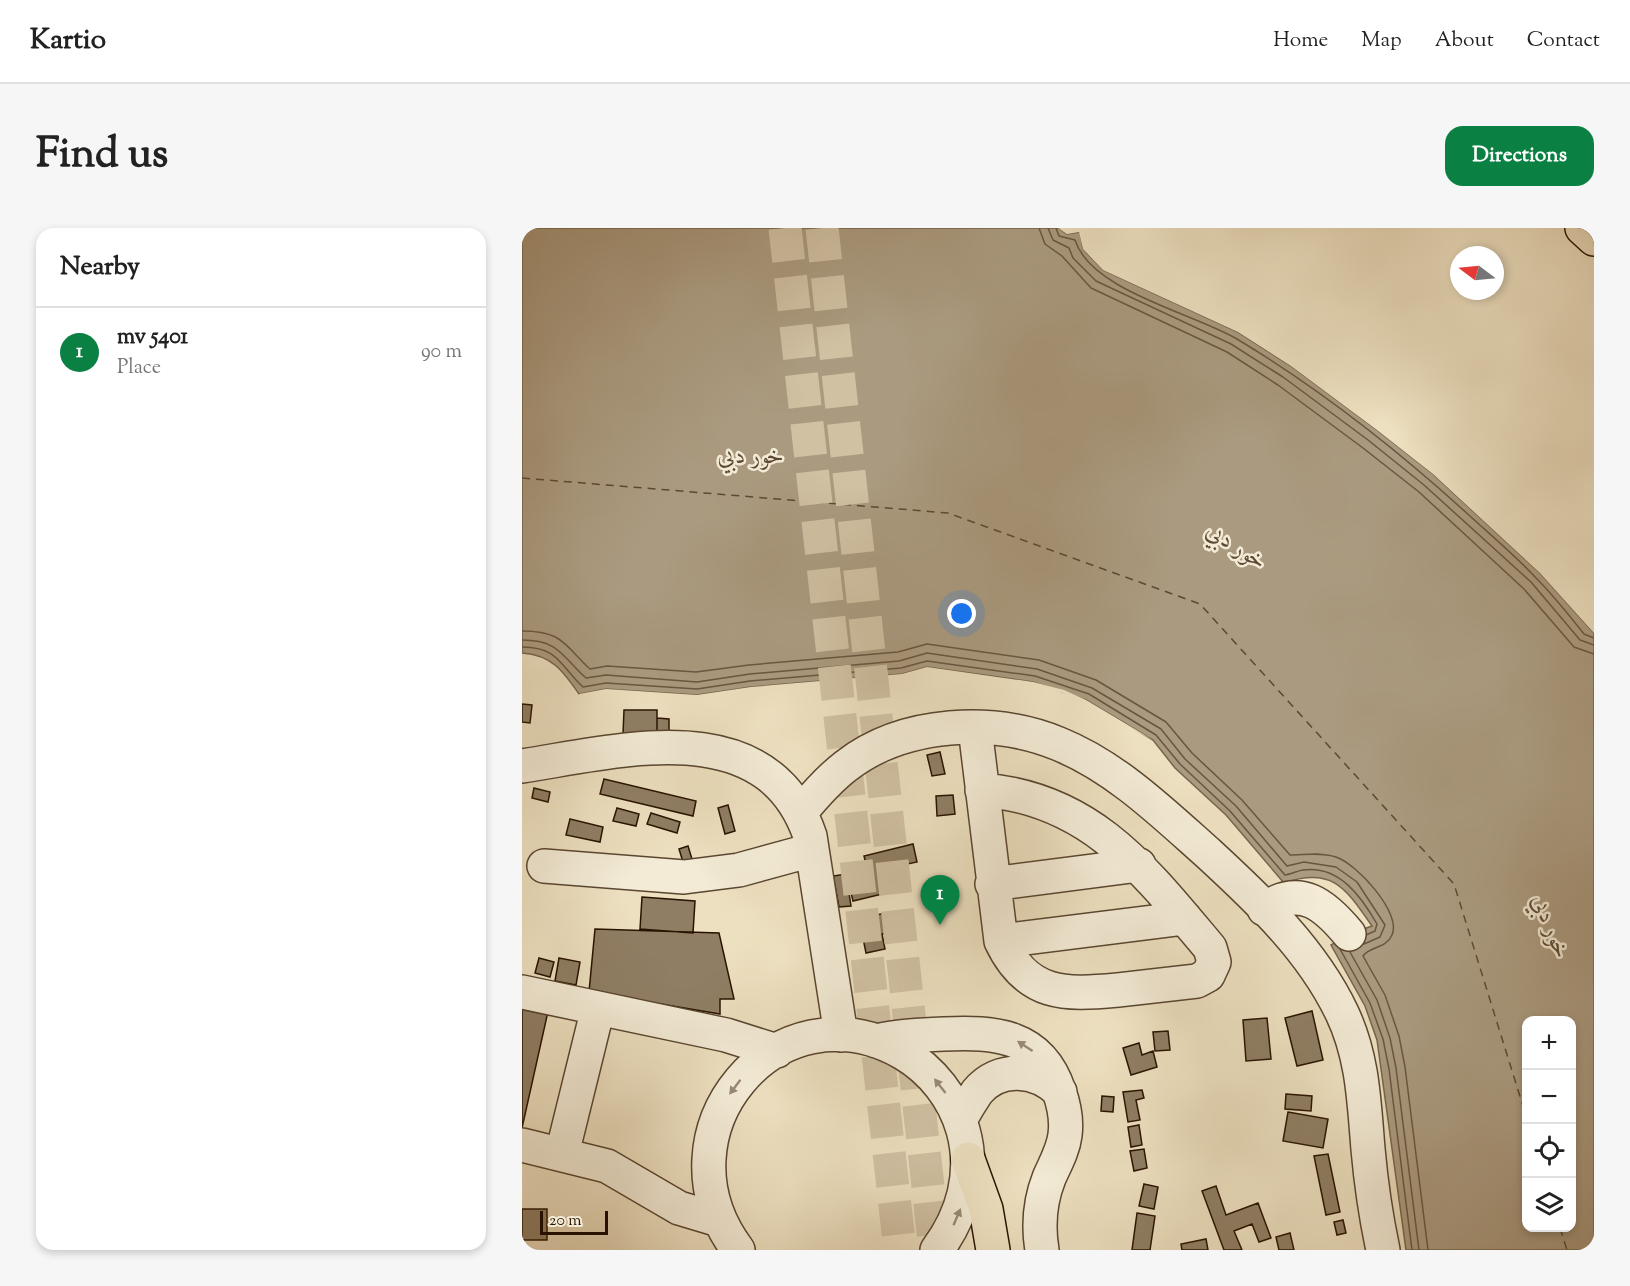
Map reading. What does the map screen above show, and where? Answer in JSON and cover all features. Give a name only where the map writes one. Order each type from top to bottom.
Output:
[{"type":"main road","points":[[1582,228],[1594,239]]},
{"type":"main road","points":[[968,1160],[986,1209],[993,1250]]},
{"type":"street","points":[[975,728],[992,884],[1001,940],[1016,966],[1040,985],[1054,991],[1084,993],[1197,981],[1203,979],[1212,969],[1214,955],[1185,918],[1139,865],[1095,831],[1047,805],[1016,795],[984,806]]},
{"type":"street","points":[[801,812],[822,786],[877,747],[908,735],[941,729],[975,728],[1026,734],[1060,744],[1099,766],[1181,830],[1296,940],[1322,975],[1343,1015],[1354,1046],[1366,1100],[1369,1158],[1383,1250]]},
{"type":"street","points":[[522,766],[653,747],[704,748],[726,754],[768,775],[786,792],[801,812],[812,850],[841,1035]]},
{"type":"street","points":[[544,866],[684,877],[739,870],[812,850]]},
{"type":"street","points":[[992,884],[1139,865]]},
{"type":"street","points":[[1264,909],[1276,902],[1305,899],[1331,912],[1350,934]]},
{"type":"street","points":[[1001,940],[1185,918]]},
{"type":"street","points":[[522,992],[726,1035],[777,1051]]},
{"type":"street","points":[[562,1154],[598,1008]]},
{"type":"street","points":[[876,1041],[910,1035],[984,1033],[1004,1036],[1023,1044],[1039,1056],[1052,1073],[1060,1092],[1064,1106],[1065,1135],[1043,1202],[1040,1226],[1042,1250]]},
{"type":"street","points":[[738,1250],[719,1220],[708,1182],[710,1143],[715,1124],[733,1089],[753,1068],[777,1051],[814,1038],[841,1035],[876,1041],[903,1053],[927,1071],[952,1102],[960,1120],[968,1160],[967,1179],[957,1218],[937,1250]]},
{"type":"street","points":[[960,1120],[978,1091],[997,1077],[1008,1074],[1031,1074],[1052,1084],[1060,1092]]},
{"type":"street","points":[[522,1145],[607,1166],[679,1208],[719,1220]]},
{"type":"water","name":"خور دبي","points":[[522,228],[1058,228],[1067,234],[1080,232],[1083,249],[1103,270],[1238,332],[1291,366],[1377,430],[1433,474],[1540,573],[1594,633],[1594,1250],[1406,1250],[1377,1040],[1365,1006],[1331,945],[1349,934],[1372,926],[1346,892],[1327,879],[1301,878],[1284,883],[1226,815],[1175,768],[1153,740],[1086,700],[1033,682],[927,667],[902,674],[751,687],[697,695],[606,689],[579,694],[556,666],[532,654],[522,653]]},
{"type":"pier","points":[[1058,228],[1081,230],[1086,247],[1105,267],[1239,330],[1293,364],[1379,427],[1435,472],[1543,571],[1594,629],[1594,633],[1540,573],[1433,474],[1377,430],[1291,366],[1238,332],[1103,270],[1083,249],[1079,232],[1067,234]]},
{"type":"pier","points":[[927,667],[1033,682],[1064,690],[1086,700],[1153,740],[1063,693],[1032,685],[927,670],[903,677],[751,690],[697,698],[606,692],[580,697],[579,694],[606,689],[697,695],[751,687],[902,674]]},
{"type":"building","points":[[522,704],[532,705],[530,723],[522,722]]},
{"type":"building","points":[[624,710],[657,710],[657,734],[623,734]]},
{"type":"building","points":[[657,718],[669,719],[669,732],[657,731]]},
{"type":"building","points":[[940,752],[945,774],[932,776],[927,755]]},
{"type":"building","points":[[604,779],[696,801],[693,816],[600,794]]},
{"type":"building","points":[[534,788],[550,792],[548,802],[532,798]]},
{"type":"building","points":[[953,795],[955,814],[937,816],[936,796]]},
{"type":"building","points":[[728,805],[735,831],[725,834],[718,808]]},
{"type":"building","points":[[617,808],[639,814],[636,826],[613,821]]},
{"type":"building","points":[[651,813],[680,822],[677,833],[647,824]]},
{"type":"building","points":[[570,819],[603,827],[600,842],[566,835]]},
{"type":"building","points":[[913,844],[917,862],[898,866],[903,889],[853,901],[848,880],[869,875],[864,856]]},
{"type":"building","points":[[688,846],[692,859],[683,862],[679,849]]},
{"type":"building","points":[[846,874],[851,906],[839,907],[833,876]]},
{"type":"building","points":[[642,897],[695,901],[693,933],[640,929]]},
{"type":"building","points":[[886,913],[890,932],[882,934],[885,949],[866,953],[859,918]]},
{"type":"building","points":[[595,929],[719,933],[734,999],[720,999],[720,1014],[589,992]]},
{"type":"building","points":[[539,958],[554,962],[550,977],[535,973]]},
{"type":"building","points":[[559,958],[580,962],[576,985],[555,981]]},
{"type":"building","points":[[522,1001],[549,1007],[522,1128]]},
{"type":"building","points":[[1312,1011],[1323,1060],[1297,1066],[1285,1018]]},
{"type":"building","points":[[1267,1018],[1271,1059],[1246,1061],[1243,1020]]},
{"type":"building","points":[[1168,1031],[1170,1050],[1155,1051],[1153,1032]]},
{"type":"building","points":[[1139,1043],[1142,1055],[1153,1051],[1157,1067],[1131,1075],[1123,1048]]},
{"type":"building","points":[[1142,1090],[1144,1098],[1136,1100],[1140,1120],[1128,1122],[1123,1092]]},
{"type":"building","points":[[1286,1094],[1312,1096],[1311,1111],[1285,1109]]},
{"type":"building","points":[[1102,1096],[1114,1097],[1113,1112],[1101,1111]]},
{"type":"building","points":[[1288,1112],[1328,1119],[1323,1148],[1283,1141]]},
{"type":"building","points":[[1139,1125],[1142,1145],[1131,1147],[1128,1127]]},
{"type":"building","points":[[1144,1149],[1147,1168],[1134,1171],[1130,1151]]},
{"type":"building","points":[[1328,1154],[1340,1212],[1326,1215],[1314,1156]]},
{"type":"building","points":[[1144,1184],[1158,1187],[1154,1209],[1139,1206]]},
{"type":"building","points":[[1216,1186],[1226,1215],[1258,1203],[1271,1238],[1259,1242],[1252,1224],[1234,1231],[1242,1250],[1224,1250],[1202,1191]]},
{"type":"building","points":[[522,1209],[547,1209],[547,1240],[522,1240]]},
{"type":"building","points":[[1137,1213],[1155,1216],[1150,1250],[1132,1250]]},
{"type":"building","points":[[1343,1220],[1346,1233],[1337,1235],[1334,1222]]},
{"type":"building","points":[[1290,1233],[1294,1250],[1279,1250],[1276,1237]]},
{"type":"building","points":[[1206,1239],[1208,1250],[1182,1250],[1181,1244]]},
{"type":"ferry route","points":[[522,478],[948,513],[1200,604],[1454,884],[1522,1103]]},
{"type":"ferry route","points":[[1561,1232],[1567,1250]]},
{"type":"tunnel","points":[[785,228],[900,1250]]},
{"type":"tunnel","points":[[822,228],[935,1250]]},
{"type":"place","name":"mv 5401","points":[[940,925]]}]
